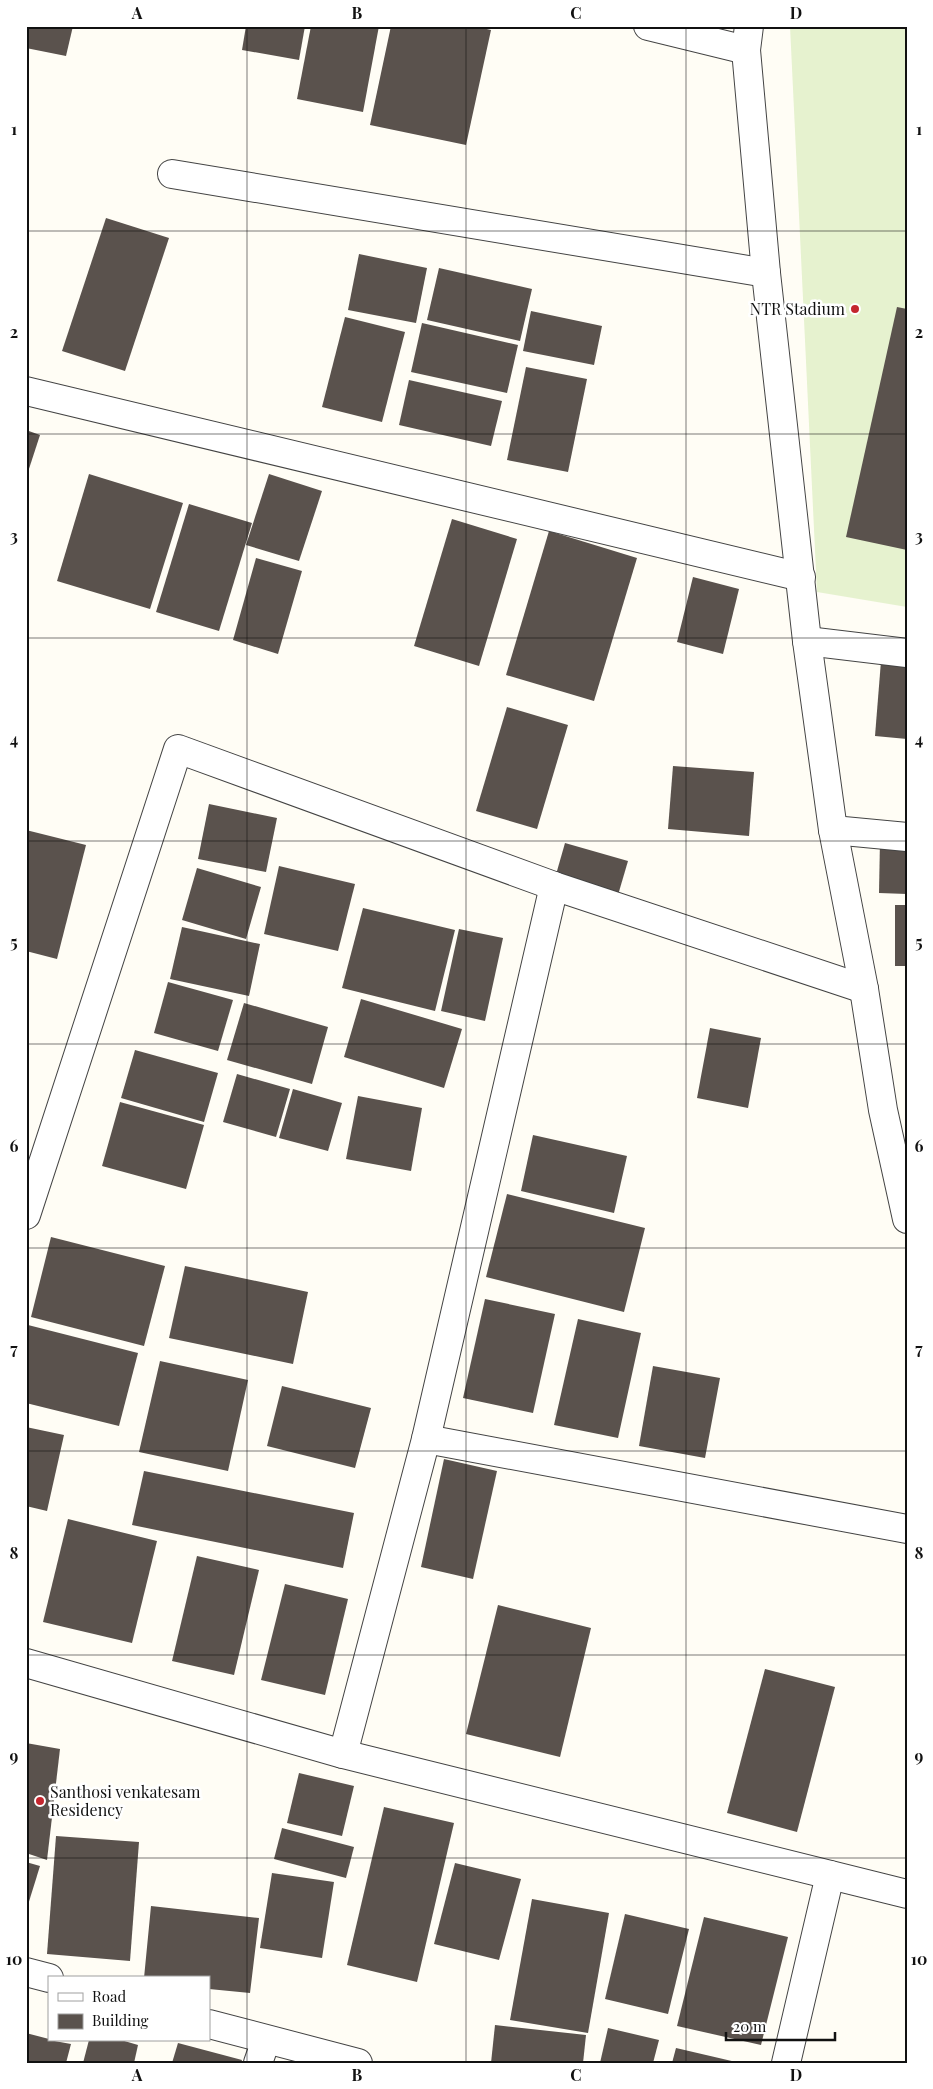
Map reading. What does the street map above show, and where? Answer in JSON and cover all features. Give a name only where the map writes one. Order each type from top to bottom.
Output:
[{"type":"street","points":[[648,26],[744,34],[766,273],[807,641],[833,830],[864,989],[895,1112],[907,1219]]},
{"type":"street","points":[[172,174],[766,273]]},
{"type":"street","points":[[26,391],[801,578]]},
{"type":"street","points":[[807,641],[907,652]]},
{"type":"street","points":[[26,1215],[178,749],[554,886],[864,989]]},
{"type":"street","points":[[833,830],[907,837]]},
{"type":"street","points":[[343,1754],[426,1439],[554,886]]},
{"type":"street","points":[[426,1439],[907,1529]]},
{"type":"street","points":[[26,1663],[343,1754],[907,1894]]},
{"type":"street","points":[[786,2063],[830,1875]]},
{"type":"street","points":[[26,1972],[48,1978]]},
{"type":"street","points":[[210,2025],[262,2051],[358,2063]]},
{"type":"green space","name":"NTR Stadium","points":[[790,26],[907,26],[907,607],[817,592]]},
{"type":"building","points":[[26,26],[73,26],[66,56],[26,48]]},
{"type":"building","points":[[246,26],[305,26],[299,60],[242,50]]},
{"type":"building","points":[[311,26],[379,26],[363,112],[297,99]]},
{"type":"building","points":[[391,26],[474,26],[491,30],[466,145],[370,125]]},
{"type":"building","points":[[106,218],[169,238],[125,371],[62,351]]},
{"type":"building","points":[[359,254],[427,268],[416,323],[348,310]]},
{"type":"building","points":[[439,268],[532,289],[520,341],[427,320]]},
{"type":"building","points":[[897,307],[907,309],[907,550],[846,537]]},
{"type":"building","points":[[531,311],[602,326],[594,365],[523,351]]},
{"type":"building","points":[[345,317],[405,332],[382,422],[322,407]]},
{"type":"building","points":[[422,323],[518,345],[507,393],[411,372]]},
{"type":"building","points":[[526,367],[587,379],[568,472],[507,460]]},
{"type":"building","points":[[409,380],[502,401],[491,446],[399,425]]},
{"type":"building","points":[[26,430],[40,435],[27,475],[26,475]]},
{"type":"building","points":[[89,474],[183,503],[150,609],[57,581]]},
{"type":"building","points":[[269,474],[322,491],[299,561],[246,545]]},
{"type":"building","points":[[189,504],[252,523],[219,631],[156,612]]},
{"type":"building","points":[[452,519],[517,539],[479,666],[414,646]]},
{"type":"building","points":[[549,531],[637,558],[594,701],[506,675]]},
{"type":"building","points":[[256,558],[302,571],[278,654],[233,640]]},
{"type":"building","points":[[693,577],[739,589],[723,654],[677,642]]},
{"type":"building","points":[[881,661],[907,664],[907,739],[875,736]]},
{"type":"building","points":[[507,707],[568,725],[537,829],[476,811]]},
{"type":"building","points":[[673,766],[754,772],[749,836],[668,829]]},
{"type":"building","points":[[209,804],[277,818],[266,872],[198,859]]},
{"type":"building","points":[[26,830],[86,845],[57,959],[26,951]]},
{"type":"building","points":[[880,840],[907,845],[907,894],[879,893]]},
{"type":"building","points":[[565,843],[628,861],[618,895],[555,878]]},
{"type":"building","points":[[279,866],[355,884],[338,951],[264,934]]},
{"type":"building","points":[[197,868],[261,887],[246,939],[182,920]]},
{"type":"building","points":[[895,905],[907,905],[907,966],[895,966]]},
{"type":"building","points":[[363,908],[455,930],[435,1011],[342,988]]},
{"type":"building","points":[[182,927],[260,944],[249,996],[170,979]]},
{"type":"building","points":[[459,929],[503,938],[485,1021],[441,1011]]},
{"type":"building","points":[[168,982],[233,1000],[218,1051],[154,1033]]},
{"type":"building","points":[[361,999],[462,1029],[444,1088],[344,1057]]},
{"type":"building","points":[[244,1003],[328,1027],[312,1084],[227,1060]]},
{"type":"building","points":[[710,1028],[761,1038],[748,1108],[697,1098]]},
{"type":"building","points":[[135,1050],[218,1073],[204,1122],[121,1098]]},
{"type":"building","points":[[237,1074],[290,1089],[276,1137],[223,1122]]},
{"type":"building","points":[[293,1089],[342,1103],[328,1151],[279,1138]]},
{"type":"building","points":[[358,1096],[422,1108],[411,1171],[346,1159]]},
{"type":"building","points":[[120,1102],[204,1125],[186,1189],[102,1166]]},
{"type":"building","points":[[533,1135],[627,1156],[614,1213],[521,1191]]},
{"type":"building","points":[[507,1194],[645,1228],[624,1312],[486,1277]]},
{"type":"building","points":[[51,1237],[165,1266],[144,1346],[31,1317]]},
{"type":"building","points":[[185,1266],[308,1292],[293,1364],[169,1338]]},
{"type":"building","points":[[485,1299],[555,1314],[533,1413],[463,1398]]},
{"type":"building","points":[[578,1319],[641,1333],[618,1438],[554,1425]]},
{"type":"building","points":[[28,1325],[138,1353],[119,1426],[26,1403]]},
{"type":"building","points":[[160,1361],[248,1380],[228,1471],[139,1452]]},
{"type":"building","points":[[653,1366],[720,1378],[705,1458],[639,1446]]},
{"type":"building","points":[[282,1386],[371,1408],[355,1468],[267,1446]]},
{"type":"building","points":[[26,1427],[64,1435],[47,1511],[26,1506]]},
{"type":"building","points":[[444,1459],[497,1471],[473,1579],[421,1567]]},
{"type":"building","points":[[144,1471],[354,1513],[343,1568],[132,1525]]},
{"type":"building","points":[[68,1519],[157,1541],[132,1643],[43,1622]]},
{"type":"building","points":[[197,1556],[259,1570],[234,1675],[172,1661]]},
{"type":"building","points":[[285,1584],[348,1599],[325,1695],[261,1680]]},
{"type":"building","points":[[498,1605],[591,1628],[560,1757],[466,1734]]},
{"type":"building","points":[[765,1669],[835,1687],[797,1832],[727,1813]]},
{"type":"building","name":"Santhosi venkatesam Residency","points":[[26,1743],[60,1749],[47,1860],[26,1853]]},
{"type":"building","points":[[299,1773],[354,1786],[342,1836],[287,1823]]},
{"type":"building","points":[[384,1807],[454,1823],[417,1982],[347,1965]]},
{"type":"building","points":[[282,1828],[354,1847],[346,1878],[274,1859]]},
{"type":"building","points":[[56,1836],[139,1842],[130,1961],[47,1954]]},
{"type":"building","points":[[26,1862],[40,1866],[27,1908],[26,1908]]},
{"type":"building","points":[[455,1863],[521,1879],[499,1960],[434,1944]]},
{"type":"building","points":[[272,1873],[334,1882],[322,1958],[260,1948]]},
{"type":"building","points":[[532,1899],[609,1913],[588,2033],[510,2020]]},
{"type":"building","points":[[151,1906],[259,1918],[250,1993],[210,1989],[210,1976],[144,1976]]},
{"type":"building","points":[[625,1914],[689,1929],[668,2014],[605,1999]]},
{"type":"building","points":[[704,1917],[788,1937],[761,2045],[677,2026]]},
{"type":"building","points":[[495,2025],[586,2035],[583,2063],[491,2063]]},
{"type":"building","points":[[608,2028],[659,2040],[653,2063],[600,2063]]},
{"type":"building","points":[[26,2033],[48,2039],[48,2042],[71,2044],[66,2063],[26,2063]]},
{"type":"building","points":[[88,2042],[128,2042],[138,2045],[134,2063],[83,2063]]},
{"type":"building","points":[[178,2043],[242,2060],[241,2063],[172,2063]]},
{"type":"building","points":[[676,2048],[736,2062],[672,2063]]},
{"type":"place","name":"NTR Stadium","points":[[855,309]]},
{"type":"place","name":"Santhosi venkatesam Residency","points":[[40,1801]]}]
